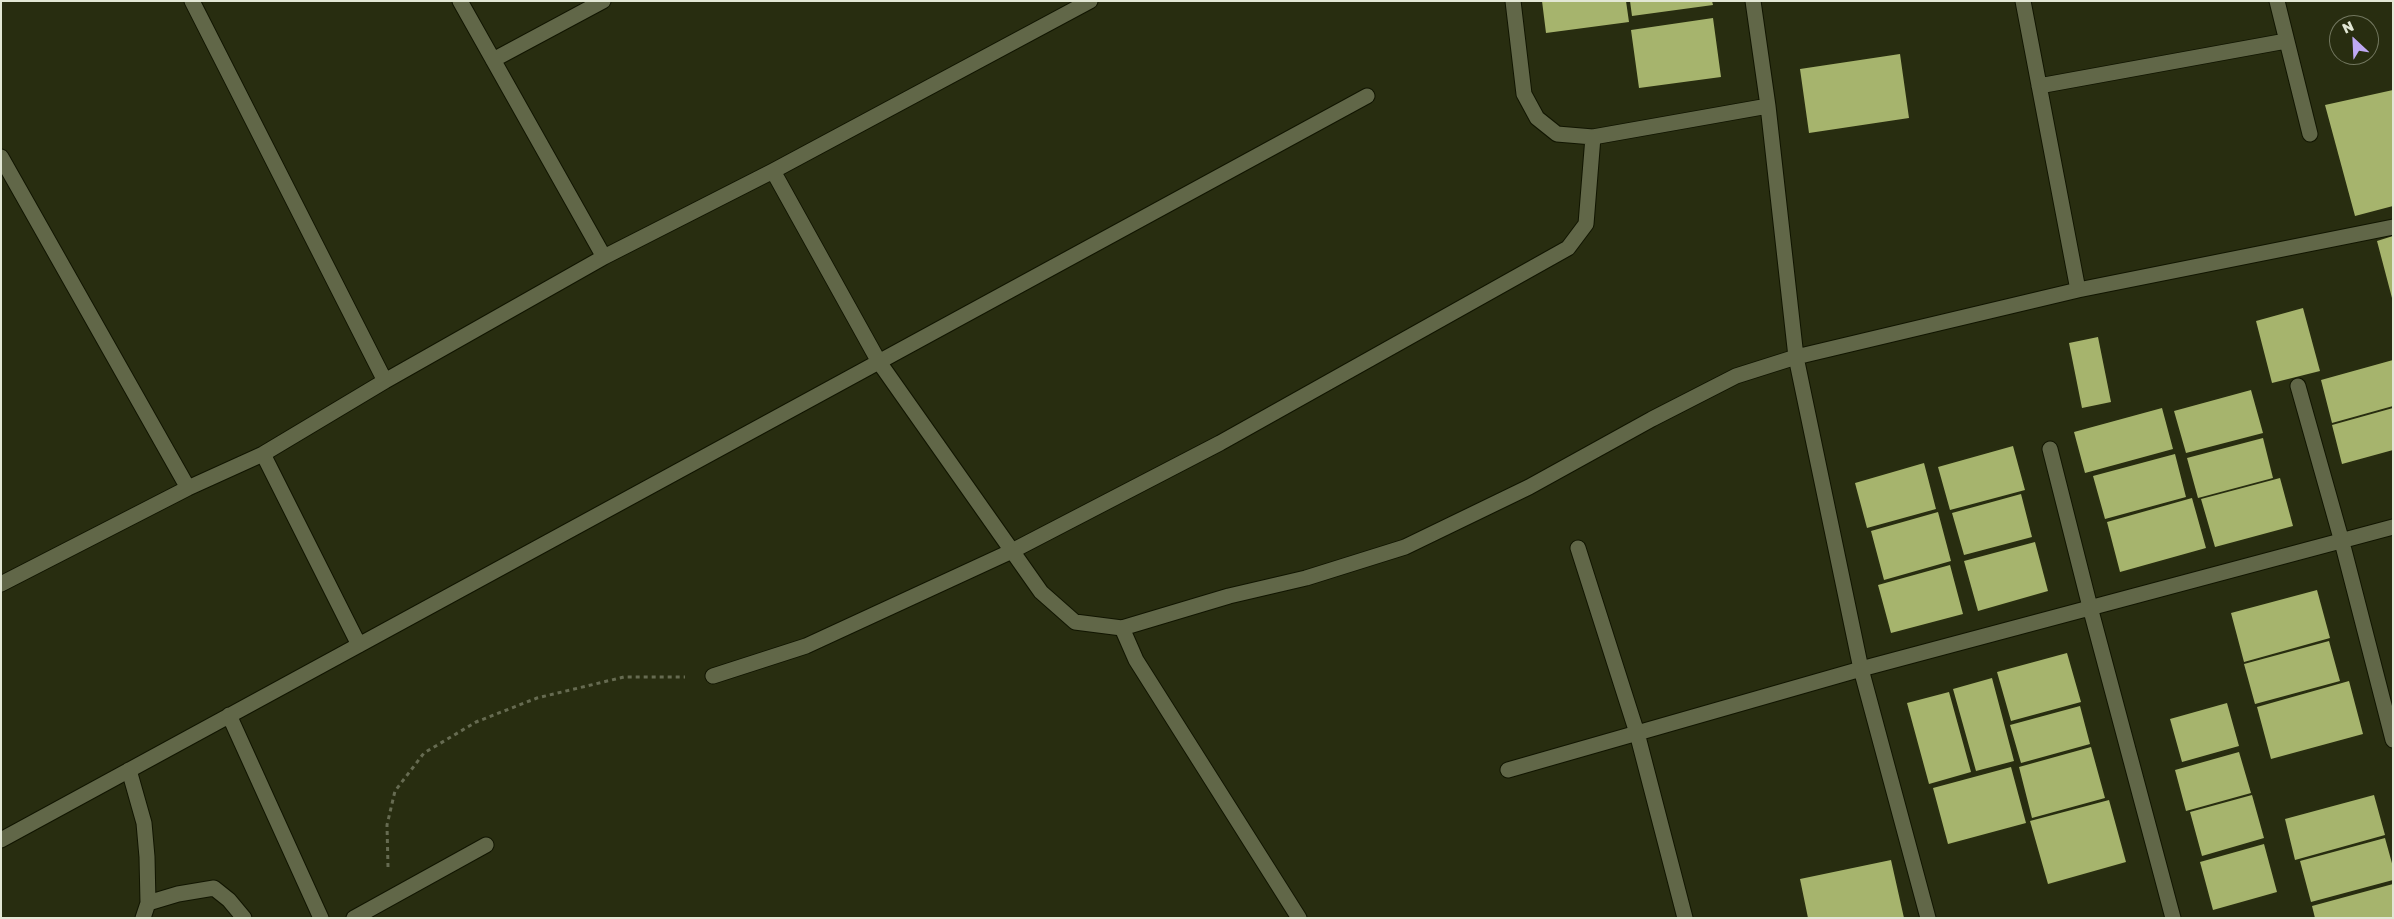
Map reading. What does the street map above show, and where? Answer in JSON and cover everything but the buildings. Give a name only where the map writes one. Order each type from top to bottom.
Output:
[{"type":"street","points":[[192,1],[385,382]]},
{"type":"street","points":[[460,1],[604,258]]},
{"type":"street","points":[[494,60],[603,1]]},
{"type":"street","points":[[1,584],[188,488],[263,454],[385,382],[604,258],[773,171],[1090,1]]},
{"type":"street","points":[[1514,1],[1524,94],[1537,118],[1557,134],[1593,137],[1768,106]]},
{"type":"street","points":[[1753,1],[1768,106],[1796,357],[1861,669],[1928,918]]},
{"type":"street","points":[[2023,1],[2078,290]]},
{"type":"street","points":[[2277,1],[2310,134]]},
{"type":"street","points":[[2039,86],[2286,41]]},
{"type":"street","points":[[1,840],[1368,96]]},
{"type":"street","points":[[713,676],[806,646],[1012,551],[1220,443],[1568,248],[1586,224],[1593,137]]},
{"type":"street","points":[[1,157],[188,488]]},
{"type":"street","points":[[773,171],[879,362],[1041,592],[1075,622],[1122,628],[1230,596],[1306,578],[1405,548],[1529,487],[1652,419],[1736,376],[1796,357],[2078,290],[2393,227]]},
{"type":"street","points":[[2298,386],[2342,542],[2393,740]]},
{"type":"street","points":[[2050,449],[2090,607],[2174,918]]},
{"type":"street","points":[[263,454],[359,645]]},
{"type":"street","points":[[1508,770],[1861,669],[2393,527]]},
{"type":"street","points":[[1578,548],[1636,734],[1685,918]]},
{"type":"street","points":[[1122,628],[1136,660],[1299,918]]},
{"type":"street","points":[[230,715],[321,918]]},
{"type":"street","points":[[129,770],[144,823],[148,903],[143,918]]},
{"type":"street","points":[[354,918],[486,845]]},
{"type":"street","points":[[148,903],[178,894],[214,888],[229,900],[244,918]]},
{"type":"path","points":[[395,895],[388,870],[387,825],[396,791],[424,753],[476,722],[537,698],[624,677],[713,676]]}]
